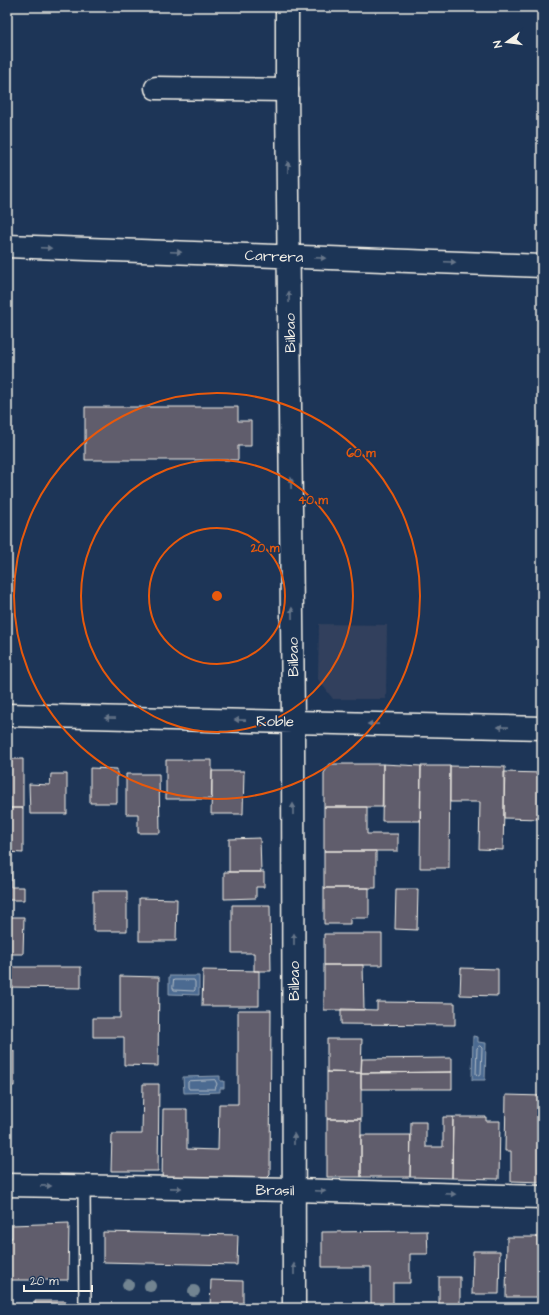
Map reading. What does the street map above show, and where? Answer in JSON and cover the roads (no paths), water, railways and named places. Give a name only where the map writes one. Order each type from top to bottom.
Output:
[{"type":"street","name":"Bilbao","points":[[288,7],[287,90],[293,722],[294,1308]]},
{"type":"street","points":[[156,88],[287,90]]},
{"type":"street","name":"Carrera","points":[[7,246],[542,266]]},
{"type":"street","name":"Roble","points":[[7,716],[542,728]]},
{"type":"street","name":"Brasil","points":[[7,1185],[294,1190],[542,1197]]},
{"type":"lane","points":[[84,1186],[85,1308]]},
{"type":"water","points":[[169,976],[199,976],[199,995],[169,994]]},
{"type":"water","points":[[539,1008],[542,1008],[542,1042],[538,1042]]},
{"type":"water","points":[[473,1036],[478,1037],[478,1042],[486,1043],[485,1080],[472,1080]]},
{"type":"water","points":[[220,1076],[220,1081],[224,1081],[224,1088],[220,1088],[220,1092],[184,1093],[183,1077]]}]
